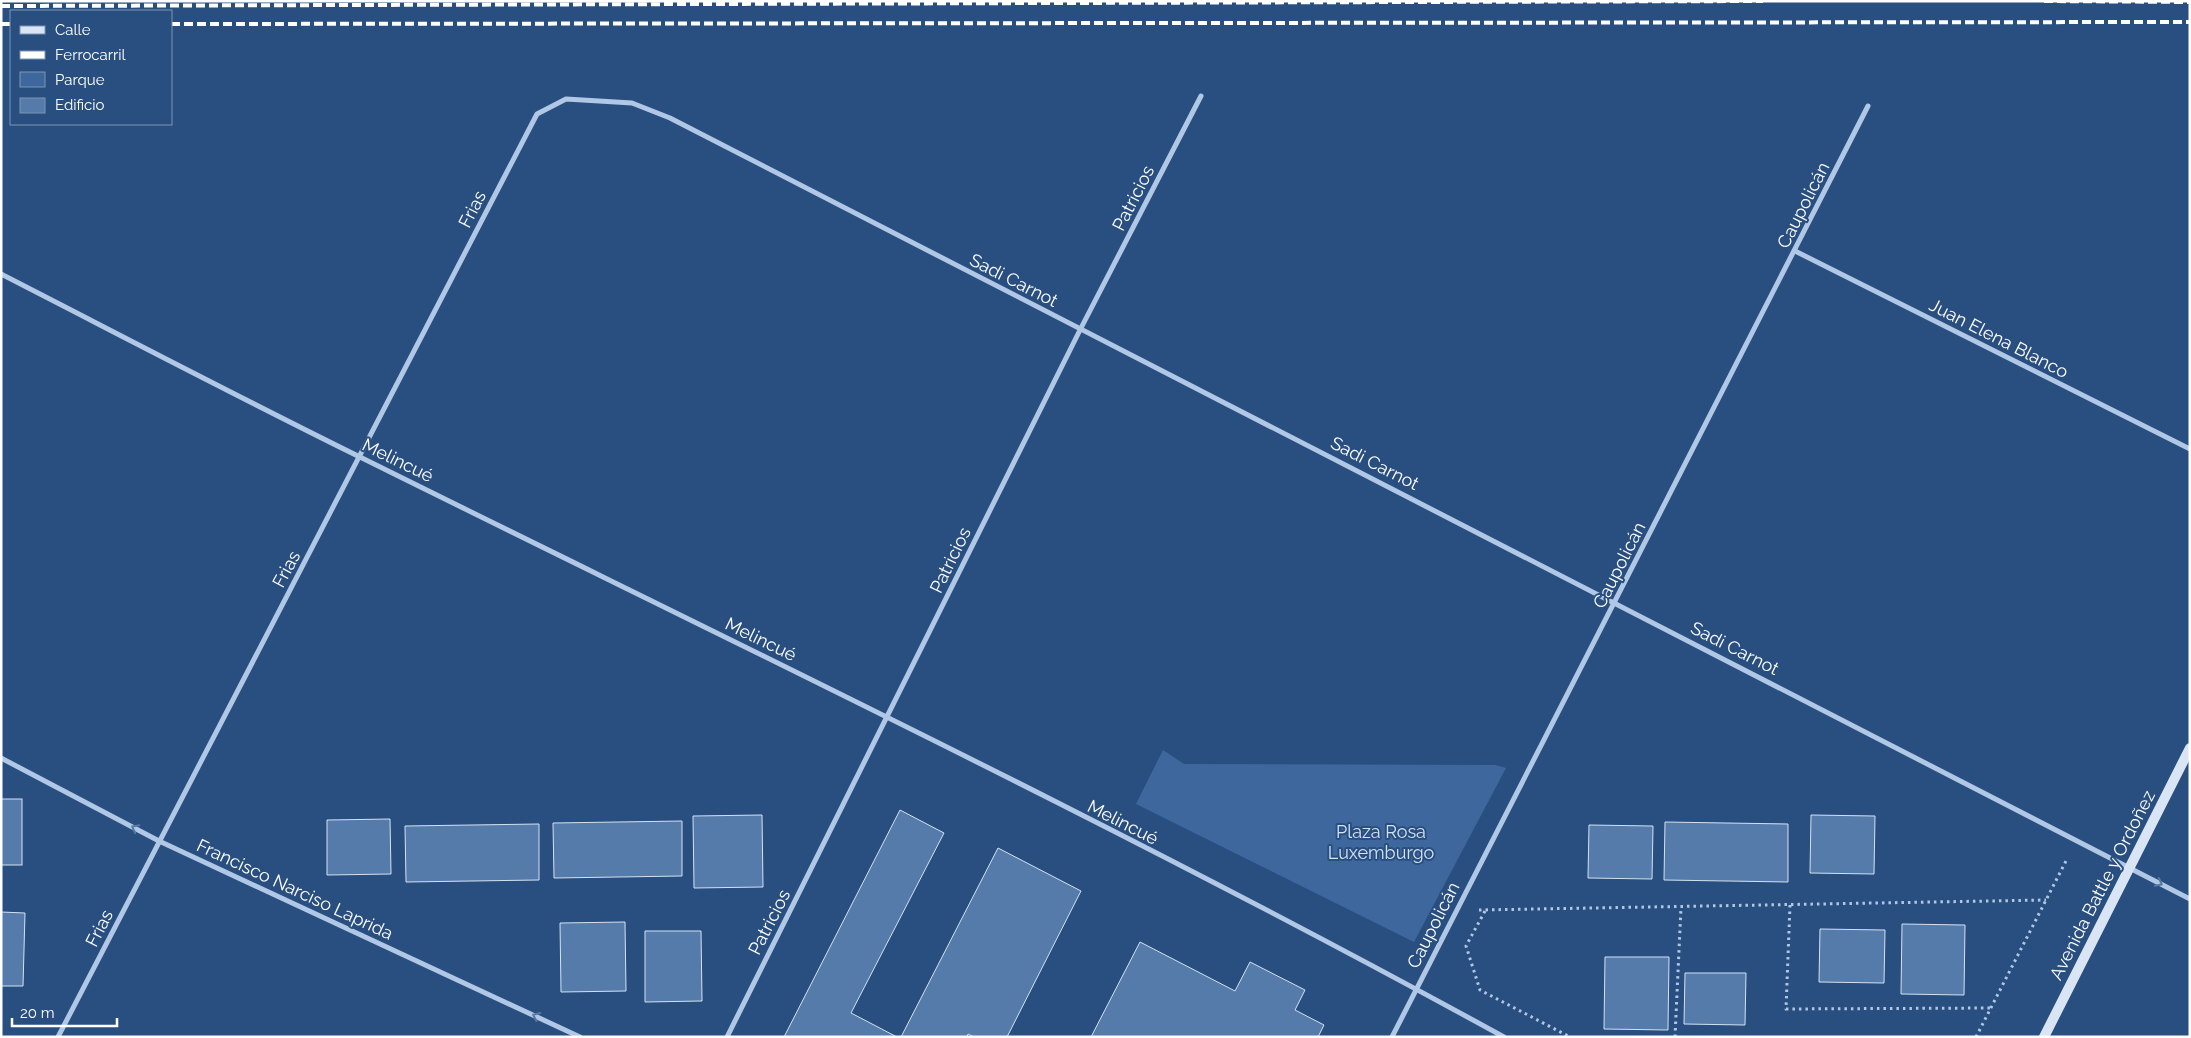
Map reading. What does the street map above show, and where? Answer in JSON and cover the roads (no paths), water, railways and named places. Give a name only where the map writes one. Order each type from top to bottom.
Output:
[{"type":"main road","name":"Avenida Battle y Ordoñez","points":[[2044,1037],[2190,748]]},
{"type":"street","name":"Patricios","points":[[727,1037],[1080,330],[1201,96]]},
{"type":"street","name":"Sadi Carnot","points":[[537,114],[566,99],[632,103],[670,118],[1080,330],[1616,601],[2190,899]]},
{"type":"street","name":"Caupolicán","points":[[1392,1037],[1868,106]]},
{"type":"street","name":"Frias","points":[[58,1037],[537,114]]},
{"type":"street","name":"Juan Elena Blanco","points":[[1795,251],[2190,449]]},
{"type":"street","name":"Melincué","points":[[1,274],[360,457],[888,716],[1417,989],[1504,1037]]},
{"type":"street","name":"Francisco Narciso Laprida","points":[[1,758],[159,841],[580,1037]]},
{"type":"railway","points":[[1,6],[1763,1]]},
{"type":"railway","points":[[2044,1],[2190,2]]},
{"type":"railway","points":[[172,24],[2190,22]]},
{"type":"railway","points":[[1,24],[10,24]]},
{"type":"park label","name":"Plaza Rosa Luxemburgo","points":[[1381,841]]}]
